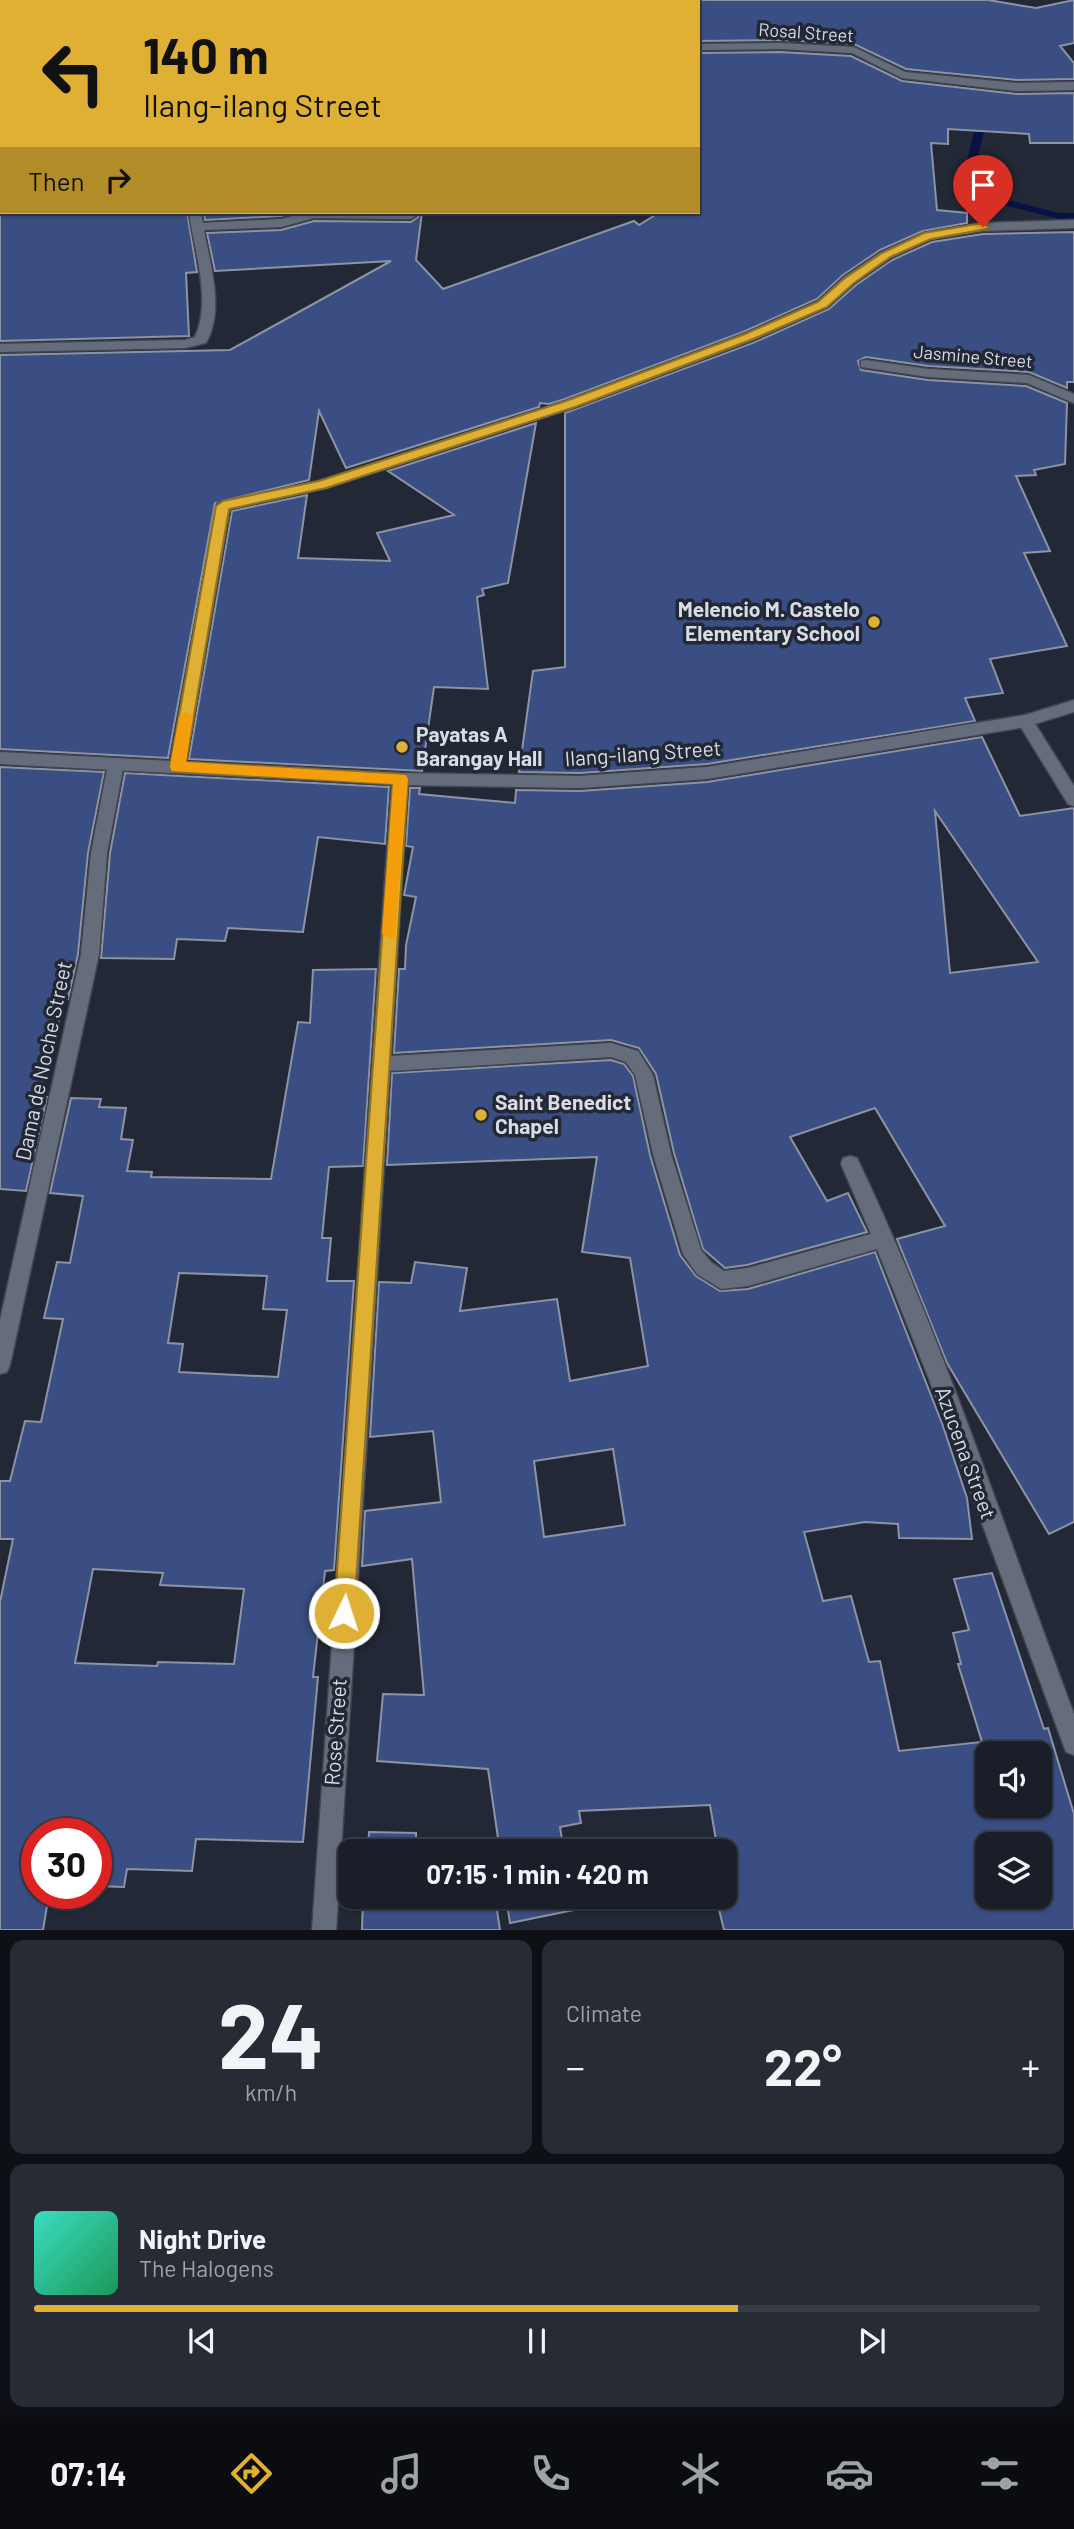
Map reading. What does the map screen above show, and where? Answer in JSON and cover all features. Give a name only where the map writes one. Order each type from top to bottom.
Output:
[{"type":"street","name":"Rosal Street","points":[[700,47],[780,46],[854,50],[902,75],[1017,88],[1074,86]]},
{"type":"street","points":[[0,348],[184,344],[201,340],[206,330],[206,292],[202,243],[195,214]]},
{"type":"street","points":[[197,227],[281,223],[314,214],[411,215]]},
{"type":"street","points":[[177,767],[223,506],[321,485],[571,404],[749,337],[822,304],[849,280],[886,255],[928,236],[983,227],[1074,224]]},
{"type":"street","name":"Jasmine Street","points":[[866,365],[928,373],[1029,379],[1074,399]]},
{"type":"street","name":"Ilang-ilang Street","points":[[0,758],[401,779],[580,782],[707,773],[1025,721],[1074,706]]},
{"type":"street","points":[[1025,721],[1074,800]]},
{"type":"street","name":"Dama de Noche Street","points":[[0,1365],[90,954],[99,853],[116,764]]},
{"type":"street","name":"Rose Street","points":[[324,1930],[401,779]]},
{"type":"street","points":[[381,1065],[611,1050],[626,1052],[639,1063],[644,1075],[662,1154],[693,1254],[704,1268],[721,1280],[748,1277],[884,1239]]},
{"type":"street","name":"Azucena Street","points":[[850,1164],[884,1239],[1074,1744]]},
{"type":"building","points":[[700,0],[988,0],[1036,8],[1074,0],[1074,43],[1060,46],[1074,63],[1074,79],[1017,80],[906,69],[854,44],[780,40],[700,41]]},
{"type":"building","points":[[780,52],[851,56],[902,81],[1017,94],[1074,93],[1074,143],[1030,143],[1029,134],[948,129],[948,144],[931,143],[937,210],[967,213],[967,223],[923,231],[880,250],[843,275],[817,299],[743,332],[565,399],[549,404],[540,403],[539,407],[346,468],[319,411],[309,480],[215,503],[168,758],[0,749],[0,355],[230,350],[391,261],[215,271],[207,233],[281,230],[314,221],[411,222],[418,217],[417,214],[422,214],[416,260],[443,289],[634,221],[639,225],[657,214],[700,214],[700,53]]},
{"type":"building","points":[[0,214],[187,214],[197,272],[186,273],[189,336],[0,341]]},
{"type":"building","points":[[204,214],[290,214],[281,216],[205,220]]},
{"type":"building","points":[[1074,232],[1074,382],[1067,382],[1067,388],[1029,372],[928,366],[866,357],[858,361],[861,370],[928,380],[1026,386],[1067,403],[1065,464],[1034,470],[1036,475],[1016,476],[1050,551],[1024,553],[1067,646],[990,659],[1003,693],[965,698],[975,721],[707,764],[580,773],[519,772],[533,671],[565,667],[565,413],[755,342],[829,309],[856,285],[892,260],[932,242],[983,234]]},
{"type":"building","points":[[536,423],[508,583],[482,589],[484,595],[477,597],[488,689],[434,687],[422,771],[189,759],[232,511],[307,495],[298,558],[390,561],[377,533],[454,515],[388,471]]},
{"type":"building","points":[[982,737],[1020,816],[1074,808],[1074,1522],[1049,1534],[947,1363],[897,1239],[945,1226],[875,1108],[790,1137],[827,1201],[848,1193],[867,1232],[747,1265],[725,1268],[703,1249],[674,1153],[656,1074],[639,1048],[611,1040],[394,1053],[399,969],[405,969],[406,945],[416,897],[404,895],[413,847],[406,846],[410,788],[420,788],[419,794],[515,803],[516,790],[580,791],[707,782]],"holes":[[[935,811],[1038,962],[950,973]]]},
{"type":"building","points":[[0,767],[104,772],[88,853],[78,954],[68,999],[65,998],[41,1086],[46,1087],[42,1097],[47,1097],[26,1191],[0,1189]]},
{"type":"building","points":[[125,773],[389,787],[385,844],[318,837],[303,932],[228,928],[225,941],[177,939],[174,959],[101,958],[110,853]]},
{"type":"building","points":[[376,969],[363,1166],[329,1167],[322,1238],[331,1238],[327,1281],[354,1281],[334,1570],[325,1571],[313,1677],[318,1677],[303,1842],[196,1839],[192,1871],[127,1869],[124,1887],[112,1887],[112,1818],[21,1818],[21,1909],[46,1909],[43,1930],[0,1930],[0,1602],[13,1539],[0,1539],[0,1481],[10,1481],[25,1421],[41,1422],[63,1319],[44,1318],[57,1262],[70,1263],[83,1196],[50,1193],[71,1098],[101,1099],[99,1107],[126,1108],[121,1139],[133,1140],[127,1171],[152,1172],[151,1177],[271,1179],[298,1022],[310,1023],[313,970]],"holes":[[[179,1273],[267,1276],[263,1309],[287,1310],[278,1377],[179,1372],[183,1344],[168,1343]],[[93,1569],[163,1573],[160,1585],[244,1589],[234,1664],[158,1662],[157,1666],[75,1663]]]},
{"type":"building","points":[[611,1060],[624,1064],[633,1076],[650,1155],[680,1255],[696,1276],[720,1291],[748,1289],[875,1252],[943,1426],[967,1498],[972,1539],[899,1538],[898,1524],[865,1522],[804,1532],[823,1601],[851,1596],[869,1662],[880,1661],[899,1751],[975,1743],[975,1818],[1052,1818],[1052,1741],[1074,1814],[1074,1930],[724,1930],[719,1909],[737,1909],[737,1839],[716,1839],[710,1805],[579,1811],[581,1823],[560,1827],[562,1839],[498,1839],[488,1769],[377,1761],[383,1694],[424,1695],[412,1559],[362,1566],[365,1511],[441,1502],[433,1431],[370,1437],[379,1282],[411,1283],[415,1262],[467,1268],[460,1311],[557,1299],[570,1381],[648,1366],[630,1258],[582,1252],[597,1157],[387,1165],[392,1073]],"holes":[[[613,1449],[625,1525],[544,1537],[534,1461]]]},
{"type":"building","points":[[992,1573],[1044,1729],[1048,1728],[1052,1741],[982,1741],[958,1664],[961,1664],[953,1633],[969,1630],[954,1579]]},
{"type":"building","points":[[369,1832],[416,1833],[416,1839],[369,1839]]},
{"type":"building","points":[[363,1909],[497,1909],[500,1930],[362,1930]]},
{"type":"building","points":[[508,1909],[574,1909],[574,1910],[510,1923]]},
{"type":"waterway","points":[[939,65],[947,67],[978,105],[982,119],[967,182],[980,196],[1059,216],[1074,216]]},
{"type":"slow traffic","points":[[186,717],[177,767],[401,779],[390,933]]},
{"type":"place","name":"Melencio M. Castelo Elementary School","points":[[874,622]]},
{"type":"place","name":"Payatas A Barangay Hall","points":[[402,747]]},
{"type":"place","name":"Saint Benedict Chapel","points":[[481,1115]]},
{"type":"route","points":[[344,1613],[401,779],[177,767],[223,506],[321,485],[571,404],[749,337],[822,304],[849,280],[886,255],[928,236],[983,227]]}]
